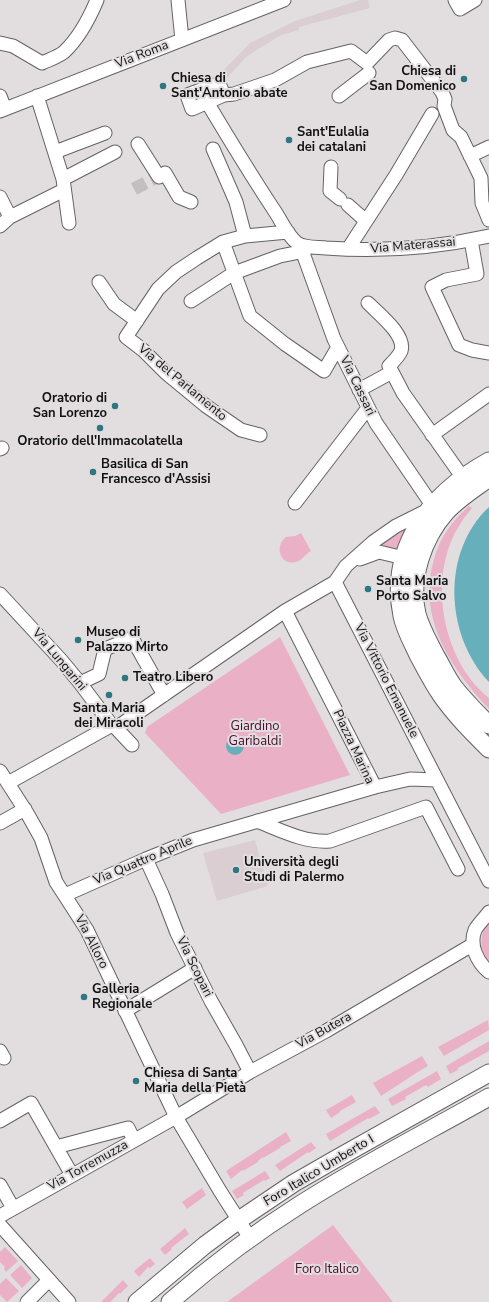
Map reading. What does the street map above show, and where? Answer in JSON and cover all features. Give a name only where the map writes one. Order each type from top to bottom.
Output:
[{"type":"main road","points":[[489,461],[463,478],[430,507],[410,539],[404,558],[400,584],[402,617],[408,635],[433,683],[441,695],[489,749]]},
{"type":"main road","points":[[489,478],[457,502],[438,522],[422,552],[415,591],[417,614],[422,629],[446,675],[463,698],[489,726]]},
{"type":"main road","name":"Foro Italico Umberto I","points":[[137,1302],[205,1245],[239,1220],[306,1176],[489,1072]]},
{"type":"main road","name":"Foro Italico Umberto I","points":[[170,1302],[250,1238],[302,1203],[489,1097]]},
{"type":"street","points":[[0,44],[13,46],[42,63],[63,53],[81,31],[97,0]]},
{"type":"street","points":[[178,0],[182,40]]},
{"type":"street","name":"Via Roma","points":[[2,110],[284,0]]},
{"type":"street","points":[[455,0],[460,9],[475,0]]},
{"type":"street","points":[[338,96],[368,68],[388,40],[395,38],[402,40],[442,92],[445,99],[444,106],[453,130],[461,137],[482,183],[482,203],[489,220]]},
{"type":"street","points":[[224,95],[220,86],[214,85],[187,95],[192,108],[224,95],[234,94],[275,80],[307,62],[351,51],[368,68]]},
{"type":"street","points":[[0,96],[2,110]]},
{"type":"street","points":[[37,96],[64,184],[69,222]]},
{"type":"street","points":[[207,102],[241,160],[286,229],[297,243],[307,249]]},
{"type":"street","points":[[348,249],[396,175],[432,114]]},
{"type":"street","points":[[55,152],[105,132]]},
{"type":"street","points":[[138,144],[179,197],[191,202]]},
{"type":"street","points":[[470,156],[489,147]]},
{"type":"street","points":[[214,149],[236,202],[245,236]]},
{"type":"street","points":[[0,197],[5,221],[115,152]]},
{"type":"street","points":[[222,170],[241,160]]},
{"type":"street","points":[[331,167],[330,191],[366,221]]},
{"type":"street","points":[[99,282],[114,304],[137,321],[158,289],[176,272],[196,258],[223,242],[245,236],[268,234],[286,229]]},
{"type":"street","name":"Via Materassai","points":[[307,249],[388,250],[471,240],[489,236]]},
{"type":"street","points":[[471,240],[477,274],[446,280],[432,288],[459,345],[489,354]]},
{"type":"street","points":[[223,242],[250,316],[285,344],[324,371],[338,347]]},
{"type":"street","points":[[191,301],[234,274],[280,256],[307,249]]},
{"type":"street","name":"Via Cassari","points":[[307,249],[338,347],[376,423],[430,507]]},
{"type":"street","points":[[368,303],[398,334],[403,344],[401,353],[389,366],[403,393],[463,478]]},
{"type":"street","name":"Via del Parlamento","points":[[137,321],[126,337],[143,350],[166,373],[206,406],[241,430],[260,435]]},
{"type":"street","points":[[359,390],[392,372]]},
{"type":"street","points":[[432,435],[489,394]]},
{"type":"street","points":[[295,503],[368,408]]},
{"type":"street","points":[[8,783],[114,726],[164,695],[285,611],[335,582],[346,566],[382,535],[430,507]]},
{"type":"street","points":[[346,566],[376,552],[404,558]]},
{"type":"street","name":"Via Vittorio Emanuele","points":[[335,582],[489,881]]},
{"type":"street","name":"Via Lungarini","points":[[0,594],[61,660],[114,726]]},
{"type":"street","name":"Piazza Marina","points":[[223,831],[375,787],[285,611]]},
{"type":"street","points":[[80,683],[99,674],[105,649],[132,638],[164,695]]},
{"type":"street","points":[[114,726],[132,746]]},
{"type":"street","name":"Via Alloro","points":[[0,771],[25,809],[41,838],[56,882],[86,928],[176,1117],[239,1220]]},
{"type":"street","points":[[375,787],[410,779],[437,780]]},
{"type":"street","points":[[257,821],[296,836],[321,842],[426,807],[458,869]]},
{"type":"street","points":[[0,823],[25,809]]},
{"type":"street","name":"Via Quattro Aprile","points":[[65,895],[146,859],[193,840],[223,831]]},
{"type":"street","name":"Via Scopari","points":[[146,859],[162,894],[177,933],[211,1001],[250,1072]]},
{"type":"street","points":[[489,912],[475,930],[472,945],[479,961],[489,972]]},
{"type":"street","name":"Via Butera","points":[[176,1117],[250,1072],[326,1031],[472,945]]},
{"type":"street","points":[[125,1011],[195,968]]},
{"type":"street","points":[[0,1121],[31,1103],[72,1175]]},
{"type":"street","name":"Via Torremuzza","points":[[0,1216],[176,1117]]},
{"type":"street","points":[[400,1123],[410,1141]]},
{"type":"street","points":[[56,1147],[128,1128],[134,1140]]},
{"type":"street","points":[[0,1185],[13,1208]]},
{"type":"street","points":[[239,1220],[250,1238]]},
{"type":"street","points":[[0,1225],[69,1302]]},
{"type":"street","points":[[26,1302],[49,1280]]},
{"type":"shaded area","points":[[360,0],[368,0],[370,8],[299,27],[299,30],[281,35],[245,58],[222,84],[216,80],[250,43],[295,21]]},
{"type":"shaded area","name":"Università degli Studi di Palermo","points":[[255,840],[268,886],[217,901],[203,853]]},
{"type":"green space","points":[[469,506],[472,508],[464,518],[452,539],[443,569],[443,609],[447,630],[454,650],[463,668],[475,684],[489,698],[489,709],[450,659],[440,640],[430,601],[430,581],[437,551],[447,530]]},
{"type":"green space","points":[[406,528],[397,550],[380,547],[375,544]]},
{"type":"green space","points":[[301,533],[311,551],[296,562],[286,561],[280,554],[280,545],[282,541],[286,537],[295,536]]},
{"type":"green space","name":"Giardino Garibaldi","points":[[280,637],[350,775],[221,814],[145,733],[147,727]]},
{"type":"green space","points":[[489,921],[489,963],[483,953],[482,936],[483,931]]},
{"type":"green space","points":[[488,1020],[489,1030],[444,1056],[438,1047]]},
{"type":"green space","points":[[489,1041],[489,1051],[450,1074],[446,1066]]},
{"type":"green space","points":[[422,1056],[428,1066],[381,1096],[373,1083]]},
{"type":"green space","points":[[437,1071],[441,1079],[428,1087],[426,1085],[405,1097],[406,1099],[392,1106],[388,1099]]},
{"type":"green space","points":[[352,1095],[356,1102],[331,1118],[326,1110]]},
{"type":"green space","points":[[375,1106],[380,1113],[369,1119],[368,1118],[330,1141],[326,1134]]},
{"type":"green space","points":[[286,1132],[291,1141],[263,1157],[258,1162],[243,1171],[242,1170],[231,1179],[226,1171]]},
{"type":"green space","points":[[311,1142],[316,1148],[309,1153],[308,1152],[280,1171],[275,1165]]},
{"type":"green space","points":[[265,1171],[270,1178],[243,1193],[244,1195],[237,1199],[232,1191]]},
{"type":"green space","points":[[202,1188],[206,1195],[187,1209],[182,1202]]},
{"type":"green space","name":"Foro Italico","points":[[333,1225],[393,1302],[227,1302]]},
{"type":"green space","points":[[185,1228],[189,1234],[171,1248],[172,1249],[165,1255],[160,1249]]},
{"type":"green space","points":[[5,1247],[18,1261],[6,1272],[4,1269],[5,1267],[0,1262],[0,1252]]},
{"type":"green space","points":[[150,1258],[155,1264],[150,1268],[148,1267],[139,1277],[134,1271]]},
{"type":"green space","points":[[21,1265],[32,1278],[22,1288],[10,1275]]},
{"type":"green space","points":[[6,1278],[19,1291],[7,1302],[0,1295],[0,1284]]},
{"type":"green space","points":[[123,1280],[128,1286],[120,1294],[119,1293],[110,1302],[101,1302]]},
{"type":"water","points":[[489,507],[489,682],[474,663],[464,641],[457,618],[454,594],[456,570],[463,547],[473,526]]},
{"type":"water","points":[[235,737],[241,740],[244,746],[241,752],[235,755],[229,752],[226,746],[229,740]]},
{"type":"tunnel","points":[[134,189],[165,173]]},
{"type":"place","name":"Chiesa di San Domenico","points":[[464,79]]},
{"type":"place","name":"Chiesa di Sant'Antonio abate","points":[[163,86]]},
{"type":"place","name":"Sant'Eulalia dei catalani","points":[[289,140]]},
{"type":"place","name":"Oratorio di San Lorenzo","points":[[115,406]]},
{"type":"place","name":"Oratorio dell'Immacolatella","points":[[100,428]]},
{"type":"place","name":"Basilica di San Francesco d'Assisi","points":[[93,472]]},
{"type":"place","name":"Santa Maria Porto Salvo","points":[[368,589]]},
{"type":"place","name":"Museo di Palazzo Mirto","points":[[78,640]]},
{"type":"place","name":"Teatro Libero","points":[[125,678]]},
{"type":"place","name":"Santa Maria dei Miracoli","points":[[109,695]]},
{"type":"place","name":"Università degli Studi di Palermo","points":[[236,870]]},
{"type":"place","name":"Galleria Regionale","points":[[84,997]]},
{"type":"place","name":"Chiesa di Santa Maria della Pietà","points":[[136,1081]]}]
